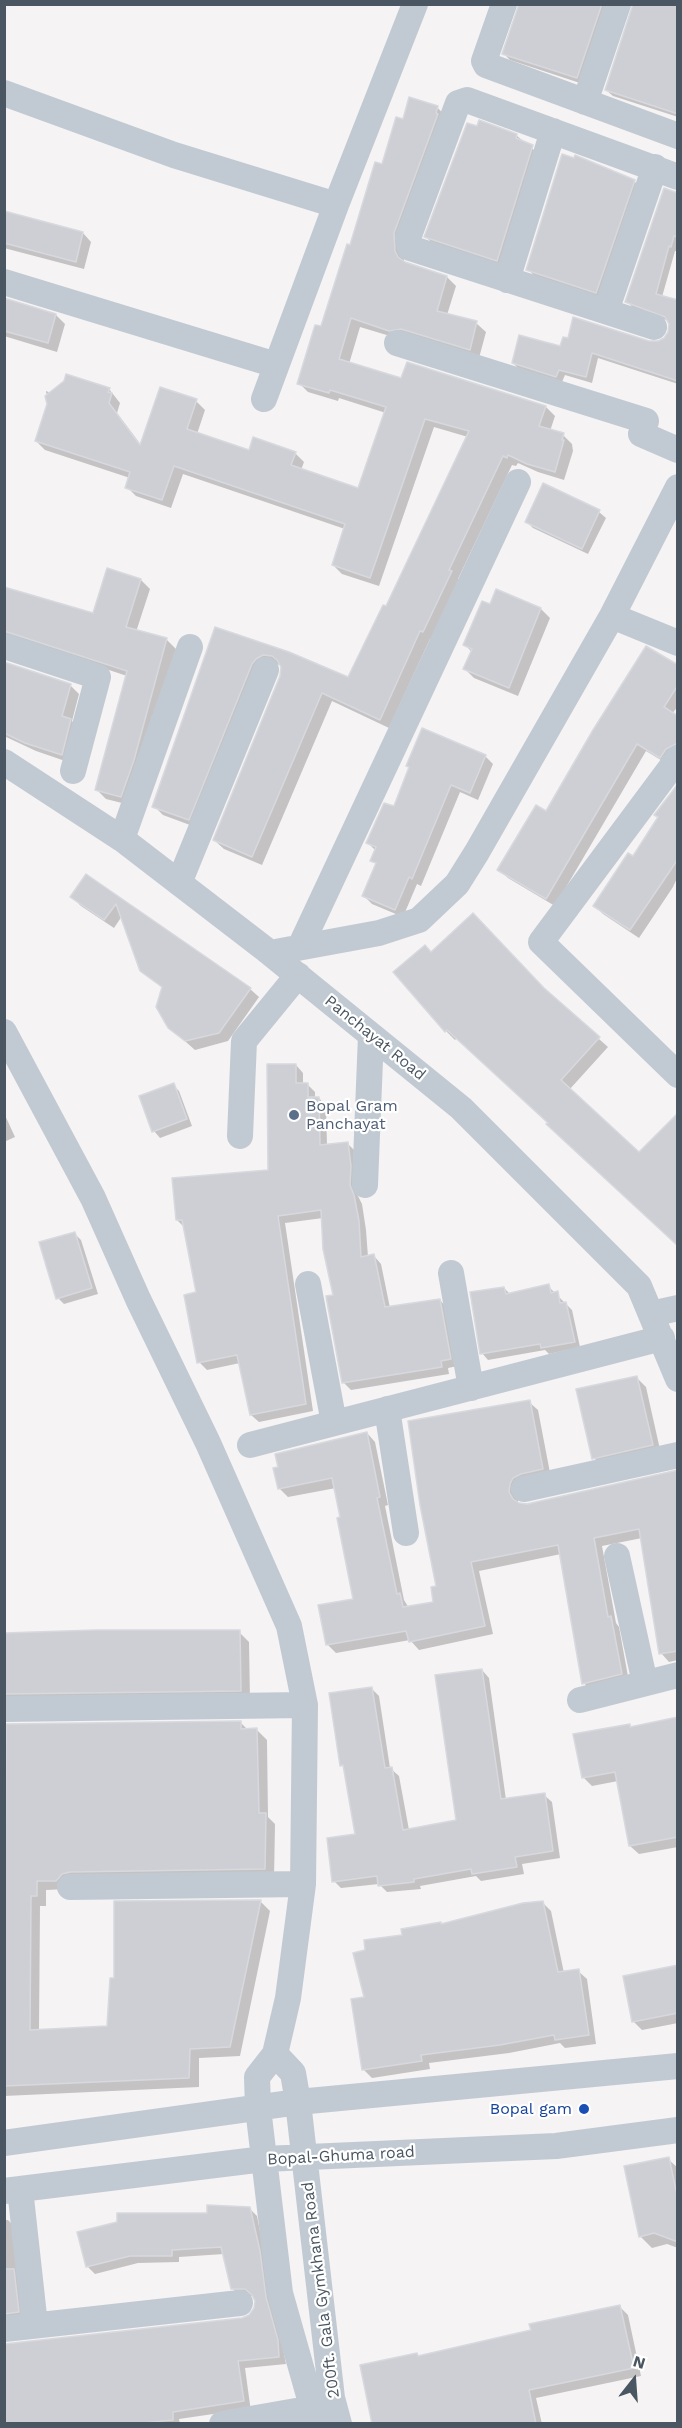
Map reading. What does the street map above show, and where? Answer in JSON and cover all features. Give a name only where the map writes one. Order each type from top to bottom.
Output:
[{"type":"street","points":[[264,399],[336,205],[415,4]]},
{"type":"street","points":[[504,4],[484,61],[486,65],[678,136]]},
{"type":"street","points":[[585,102],[618,4]]},
{"type":"street","points":[[4,93],[174,155],[336,205]]},
{"type":"street","points":[[606,311],[666,172],[467,100],[458,103],[408,238],[410,248],[654,327]]},
{"type":"street","points":[[507,280],[553,131]]},
{"type":"street","points":[[4,282],[276,365]]},
{"type":"street","points":[[397,343],[646,421],[640,434],[678,450]]},
{"type":"street","points":[[300,947],[519,482]]},
{"type":"street","points":[[270,953],[379,933],[419,920],[457,884],[612,616],[678,487]]},
{"type":"street","points":[[612,616],[678,643]]},
{"type":"street","points":[[4,646],[98,677],[73,771]]},
{"type":"street","points":[[122,839],[190,647]]},
{"type":"street","points":[[179,883],[266,670]]},
{"type":"street","points":[[678,758],[541,942],[678,1076]]},
{"type":"street","name":"Panchayat Road","points":[[4,762],[122,839],[298,975],[461,1108],[639,1286],[678,1379]]},
{"type":"street","points":[[240,1136],[244,1041],[298,975]]},
{"type":"street","points":[[4,1032],[93,1198],[138,1299],[208,1443],[289,1626],[305,1705],[303,1884],[288,1998],[275,2054],[257,2077],[258,2108],[280,2294],[315,2416],[222,2424]]},
{"type":"street","points":[[365,1185],[371,1035]]},
{"type":"street","points":[[451,1273],[471,1388]]},
{"type":"street","points":[[308,1284],[334,1423]]},
{"type":"street","points":[[651,1314],[678,1308]]},
{"type":"street","points":[[250,1445],[662,1338]]},
{"type":"street","points":[[387,1409],[406,1533]]},
{"type":"street","points":[[524,1489],[678,1455]]},
{"type":"street","points":[[617,1556],[645,1683]]},
{"type":"street","points":[[580,1700],[678,1675]]},
{"type":"street","points":[[4,1709],[305,1705]]},
{"type":"street","points":[[70,1887],[303,1884]]},
{"type":"street","name":"200ft. Gala Gymkhana Road","points":[[275,2054],[293,2073],[305,2157],[332,2398],[339,2424]]},
{"type":"street","points":[[4,2143],[298,2102],[678,2066]]},
{"type":"street","name":"Bopal-Ghuma road","points":[[12,2190],[264,2159],[556,2146],[678,2130]]},
{"type":"street","points":[[12,2190],[34,2325]]},
{"type":"street","points":[[4,2329],[240,2302]]},
{"type":"building","points":[[519,4],[602,4],[577,78],[502,54]]},
{"type":"building","points":[[633,4],[678,4],[678,114],[605,90]]},
{"type":"building","points":[[409,97],[438,106],[436,113],[438,114],[394,233],[395,251],[398,257],[405,262],[447,276],[437,311],[477,321],[470,350],[401,329],[389,331],[351,318],[339,359],[401,378],[407,362],[546,406],[539,426],[564,433],[562,440],[564,440],[555,472],[527,464],[508,455],[507,458],[503,456],[449,570],[452,571],[423,632],[420,631],[380,720],[322,693],[252,857],[213,840],[280,676],[281,667],[272,656],[263,655],[252,664],[189,820],[152,807],[215,627],[289,652],[348,677],[383,605],[386,606],[469,431],[425,419],[370,578],[332,565],[345,524],[174,466],[162,500],[125,488],[130,472],[35,441],[47,404],[45,396],[64,381],[66,374],[110,388],[108,392],[112,393],[109,403],[140,445],[160,387],[197,399],[187,429],[249,450],[253,437],[296,452],[291,465],[358,488],[386,407],[330,390],[329,393],[297,384],[315,325],[321,326],[347,244],[350,245],[375,162],[382,164],[396,117],[403,119]]},
{"type":"building","points":[[479,120],[517,134],[516,138],[533,145],[497,261],[424,237],[467,123],[477,126]]},
{"type":"building","points":[[562,154],[574,158],[575,155],[635,180],[596,293],[526,270]]},
{"type":"building","points":[[664,188],[678,193],[678,237],[674,236],[671,247],[669,246],[656,294],[678,300],[678,381],[592,353],[586,377],[559,370],[556,377],[512,363],[519,335],[560,346],[563,337],[568,338],[573,317],[649,341],[664,338],[669,324],[665,317],[625,302]]},
{"type":"building","points":[[4,211],[83,232],[76,262],[4,243]]},
{"type":"building","points":[[4,298],[56,314],[48,343],[4,331]]},
{"type":"building","points":[[543,483],[600,510],[582,549],[525,522]]},
{"type":"building","points":[[107,568],[141,579],[126,627],[167,638],[134,760],[121,797],[95,790],[127,671],[4,631],[4,587],[93,613]]},
{"type":"building","points":[[496,589],[541,608],[509,688],[463,669],[472,649],[463,645],[482,601],[490,604]]},
{"type":"building","points":[[646,646],[678,665],[678,685],[664,707],[678,716],[678,743],[666,749],[660,758],[637,744],[546,899],[497,870],[536,805],[546,811]]},
{"type":"building","points":[[4,662],[71,684],[62,716],[71,719],[62,755],[25,743],[4,733]]},
{"type":"building","points":[[422,728],[486,755],[470,793],[451,785],[412,879],[409,877],[395,910],[362,896],[376,863],[370,861],[376,847],[366,843],[384,803],[394,806],[409,767],[406,766]]},
{"type":"building","points":[[678,784],[678,859],[630,930],[593,906],[628,853],[633,856],[658,817],[654,815]]},
{"type":"building","points":[[86,874],[251,988],[219,1033],[185,1041],[168,1028],[156,1007],[162,987],[140,971],[116,904],[104,920],[70,897]]},
{"type":"building","points":[[473,913],[544,988],[600,1037],[561,1080],[639,1152],[678,1113],[678,1246],[447,1030],[445,1032],[393,972],[425,945],[431,952]]},
{"type":"building","points":[[267,1064],[296,1064],[296,1083],[308,1083],[308,1097],[319,1097],[320,1145],[348,1142],[351,1166],[350,1185],[359,1221],[361,1257],[374,1254],[385,1307],[440,1299],[451,1359],[441,1361],[442,1367],[342,1383],[326,1296],[333,1295],[323,1249],[321,1210],[278,1216],[306,1404],[250,1415],[237,1355],[197,1363],[184,1295],[196,1292],[182,1220],[176,1220],[172,1178],[268,1170]]},
{"type":"building","points":[[174,1083],[187,1119],[152,1132],[139,1096]]},
{"type":"building","points":[[75,1232],[92,1288],[56,1299],[39,1242]]},
{"type":"building","points":[[549,1284],[551,1293],[558,1291],[560,1303],[566,1302],[575,1342],[541,1348],[540,1344],[480,1354],[470,1292],[504,1287],[506,1294]]},
{"type":"building","points":[[637,1376],[653,1445],[592,1459],[576,1389]]},
{"type":"building","points":[[530,1400],[543,1469],[513,1478],[509,1492],[519,1503],[527,1504],[678,1470],[678,1651],[659,1654],[639,1529],[594,1538],[608,1617],[611,1616],[622,1674],[582,1684],[558,1545],[471,1562],[485,1626],[409,1642],[406,1631],[326,1645],[318,1605],[353,1599],[337,1518],[340,1517],[332,1478],[278,1489],[273,1468],[278,1467],[275,1454],[367,1432],[380,1497],[377,1498],[397,1594],[400,1593],[403,1607],[433,1602],[431,1587],[436,1586],[420,1505],[408,1421]]},
{"type":"building","points":[[96,1630],[240,1630],[241,1691],[4,1694],[4,1633]]},
{"type":"building","points":[[482,1669],[501,1799],[545,1793],[553,1851],[515,1857],[517,1867],[472,1874],[471,1869],[414,1879],[414,1882],[378,1886],[377,1876],[332,1882],[327,1838],[355,1834],[343,1765],[340,1766],[329,1693],[372,1687],[385,1768],[392,1767],[403,1830],[456,1820],[435,1675]]},
{"type":"building","points":[[678,1717],[678,1837],[629,1846],[615,1772],[582,1778],[573,1734],[630,1724],[630,1727]]},
{"type":"building","points":[[241,1721],[241,1729],[257,1728],[259,1813],[266,1813],[265,1869],[70,1872],[62,1874],[56,1881],[37,1881],[37,1896],[31,1896],[30,2030],[107,2026],[110,1978],[114,1978],[114,1901],[261,1900],[230,2047],[190,2049],[189,2078],[4,2086],[6,1724]]},
{"type":"building","points":[[543,1901],[558,1972],[579,1969],[589,2035],[555,2040],[554,2035],[500,2045],[421,2055],[422,2061],[362,2070],[351,1999],[364,1997],[353,1953],[365,1950],[364,1940],[402,1935],[401,1929],[441,1922],[441,1924],[523,1903]]},
{"type":"building","points":[[678,1965],[678,2013],[632,2022],[623,1976]]},
{"type":"building","points":[[669,2157],[678,2200],[678,2242],[654,2233],[639,2237],[624,2166]]},
{"type":"building","points":[[207,2205],[250,2207],[260,2251],[266,2297],[278,2340],[279,2357],[238,2361],[244,2401],[173,2412],[173,2420],[133,2424],[4,2424],[4,2344],[242,2318],[249,2315],[254,2308],[255,2301],[245,2289],[231,2289],[221,2247],[172,2250],[172,2256],[130,2256],[86,2267],[77,2232],[117,2222],[117,2213],[207,2213]]},
{"type":"building","points":[[4,2269],[14,2269],[19,2312],[4,2314]]},
{"type":"building","points":[[620,2305],[634,2368],[529,2390],[536,2424],[372,2424],[360,2365],[417,2353],[418,2356],[531,2330],[529,2324]]},
{"type":"place","name":"Bopal Gram Panchayat","points":[[294,1115]]},
{"type":"place","name":"Bopal gam","points":[[584,2109]]}]
